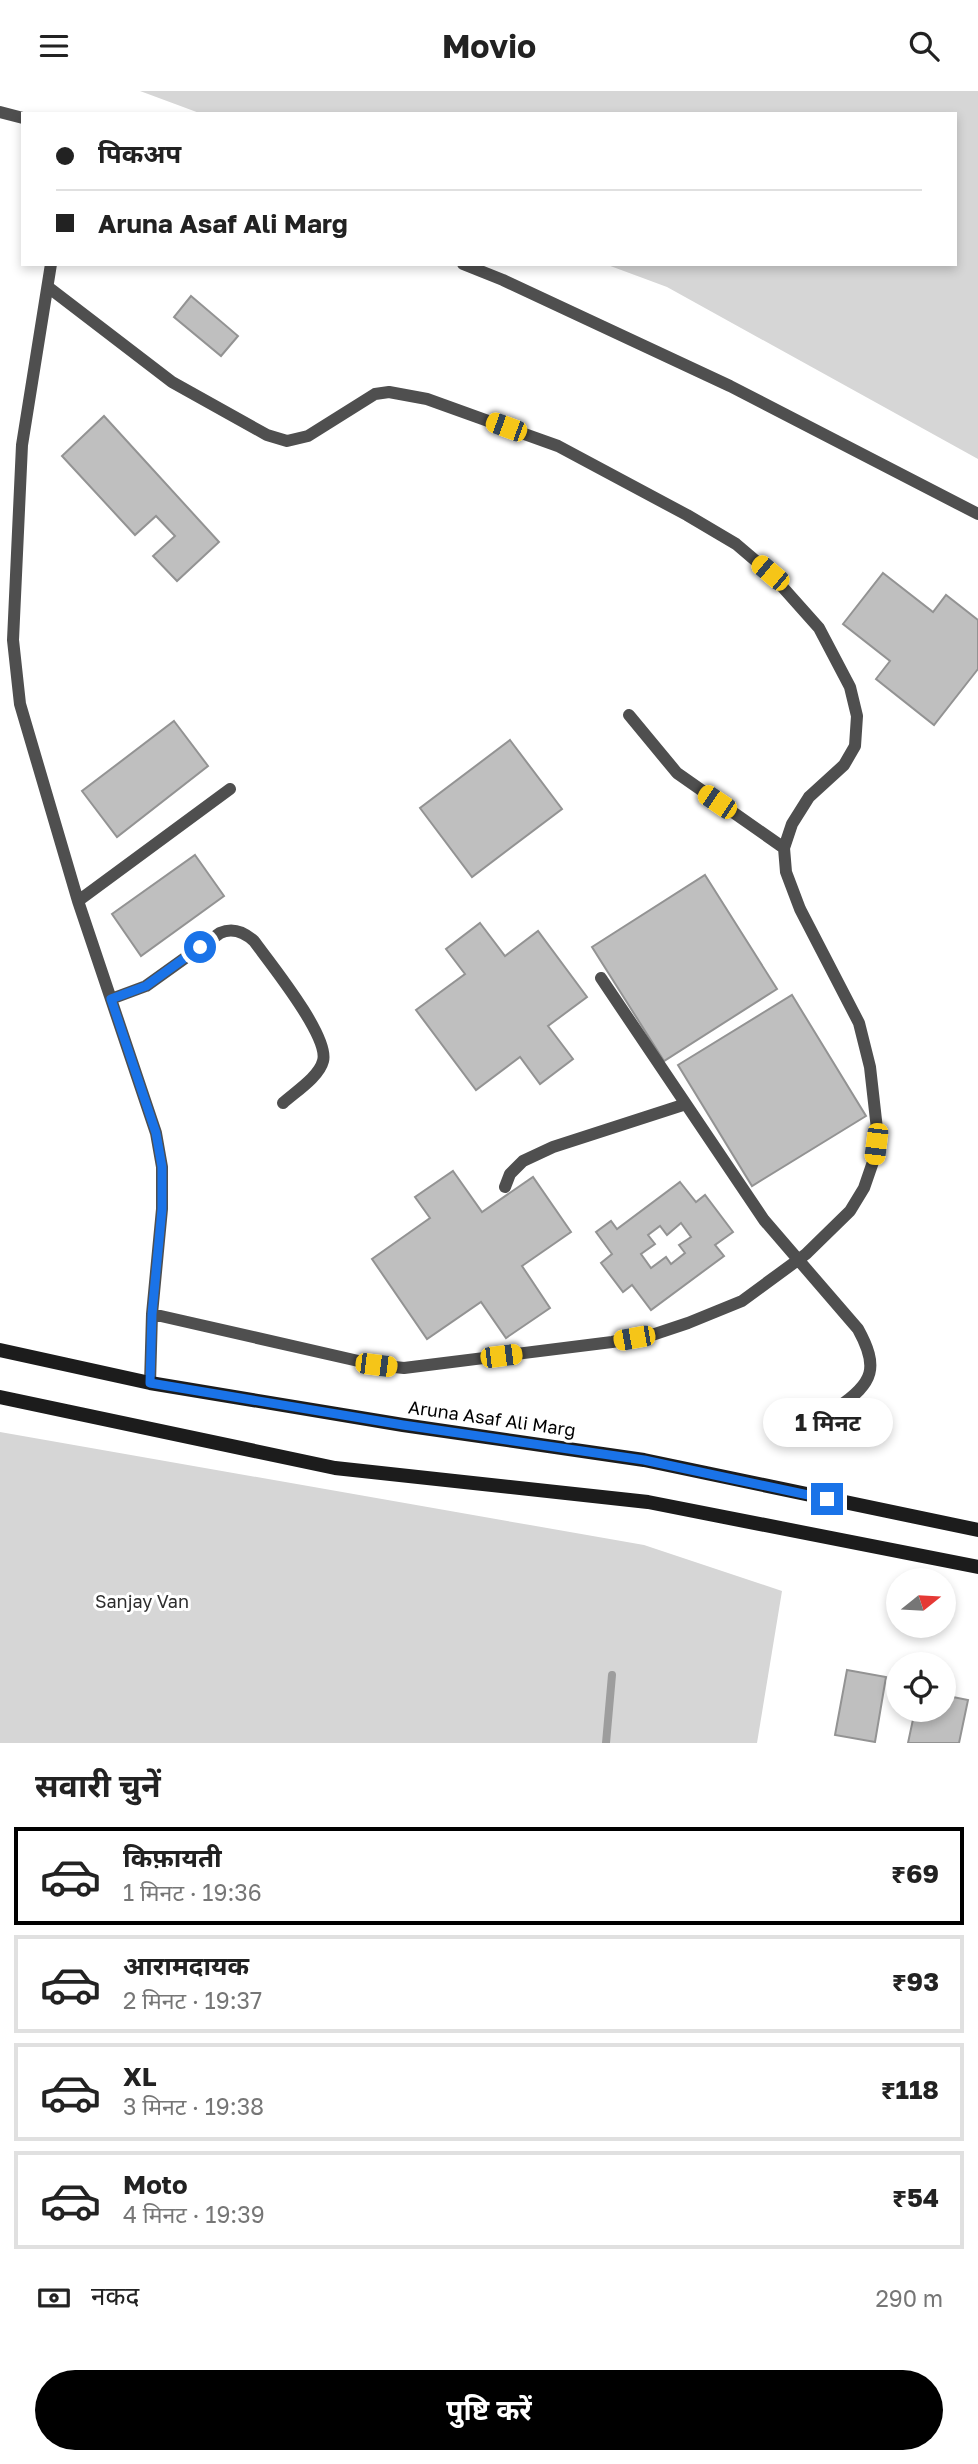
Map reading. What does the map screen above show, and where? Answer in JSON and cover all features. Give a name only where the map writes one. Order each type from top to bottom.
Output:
[{"type":"main road","name":"Aruna Asaf Ali Marg","points":[[0,1350],[150,1383],[403,1425],[644,1460],[978,1530]]},
{"type":"main road","points":[[0,1397],[335,1468],[648,1502],[978,1567]]},
{"type":"lane","points":[[0,112],[21,117]]},
{"type":"lane","points":[[51,266],[22,445],[13,640],[20,704],[78,901],[156,1133],[162,1167],[162,1209],[152,1314],[150,1383]]},
{"type":"lane","points":[[468,266],[730,386],[978,514]]},
{"type":"lane","points":[[48,287],[172,382],[267,435],[287,440],[308,436],[374,394],[389,392],[417,396],[558,446],[688,515],[736,544],[770,573],[819,628],[850,687],[857,716],[855,746],[845,765],[809,797],[792,824],[784,848],[786,871],[800,909],[859,1023],[870,1067],[877,1129],[874,1159],[864,1188],[850,1211],[798,1261],[742,1301],[655,1334],[612,1342],[404,1368],[376,1365],[152,1314]]},
{"type":"lane","points":[[629,715],[677,772],[784,848]]},
{"type":"lane","points":[[78,901],[230,789]]},
{"type":"lane","points":[[111,999],[146,986],[220,933],[228,930],[246,934],[254,941],[314,1026],[325,1051],[323,1063],[315,1074],[283,1103]]},
{"type":"lane","points":[[601,978],[764,1220],[858,1329],[872,1360],[869,1381],[857,1395],[838,1407]]},
{"type":"lane","points":[[505,1188],[510,1174],[523,1161],[553,1147],[686,1104]]},
{"type":"green space","points":[[140,91],[978,91],[978,459],[667,287],[610,266],[957,266],[957,112],[197,112]]},
{"type":"green space","name":"Sanjay Van","points":[[0,1432],[644,1545],[782,1591],[757,1743],[0,1743]]},
{"type":"building","points":[[191,296],[238,336],[221,356],[174,317]]},
{"type":"building","points":[[104,416],[219,542],[177,581],[153,556],[175,536],[156,516],[135,535],[62,456]]},
{"type":"building","points":[[883,573],[933,612],[946,595],[978,620],[978,669],[934,725],[876,679],[890,661],[843,624]]},
{"type":"building","points":[[174,721],[208,766],[117,837],[82,791]]},
{"type":"building","points":[[510,740],[562,809],[472,877],[420,808]]},
{"type":"building","points":[[195,855],[224,896],[141,956],[112,914]]},
{"type":"building","points":[[705,875],[777,989],[664,1061],[592,947]]},
{"type":"building","points":[[480,923],[505,956],[538,931],[587,997],[548,1026],[573,1059],[540,1084],[520,1057],[476,1090],[416,1010],[465,974],[446,949]]},
{"type":"building","points":[[792,995],[866,1116],[752,1186],[678,1065]]},
{"type":"building","points":[[453,1171],[482,1212],[533,1177],[571,1232],[522,1266],[550,1308],[506,1338],[481,1302],[427,1339],[372,1259],[430,1218],[415,1197]]},
{"type":"building","points":[[680,1182],[696,1202],[705,1195],[733,1232],[715,1245],[724,1256],[651,1310],[632,1285],[623,1292],[601,1263],[612,1254],[596,1232],[611,1221],[617,1229]],"holes":[[[681,1223],[691,1237],[679,1245],[685,1253],[671,1264],[666,1257],[651,1268],[641,1254],[655,1244],[648,1235],[660,1226],[667,1235]]]},
{"type":"building","points":[[847,1670],[886,1677],[875,1742],[835,1735]]},
{"type":"building","points":[[956,1698],[968,1700],[959,1743],[908,1743],[912,1722],[956,1722]]},
{"type":"waterway","points":[[606,1743],[612,1675]]},
{"type":"route","points":[[200,947],[146,986],[111,999],[156,1133],[162,1167],[162,1209],[152,1314],[150,1383],[403,1425],[644,1460],[827,1499]]}]
